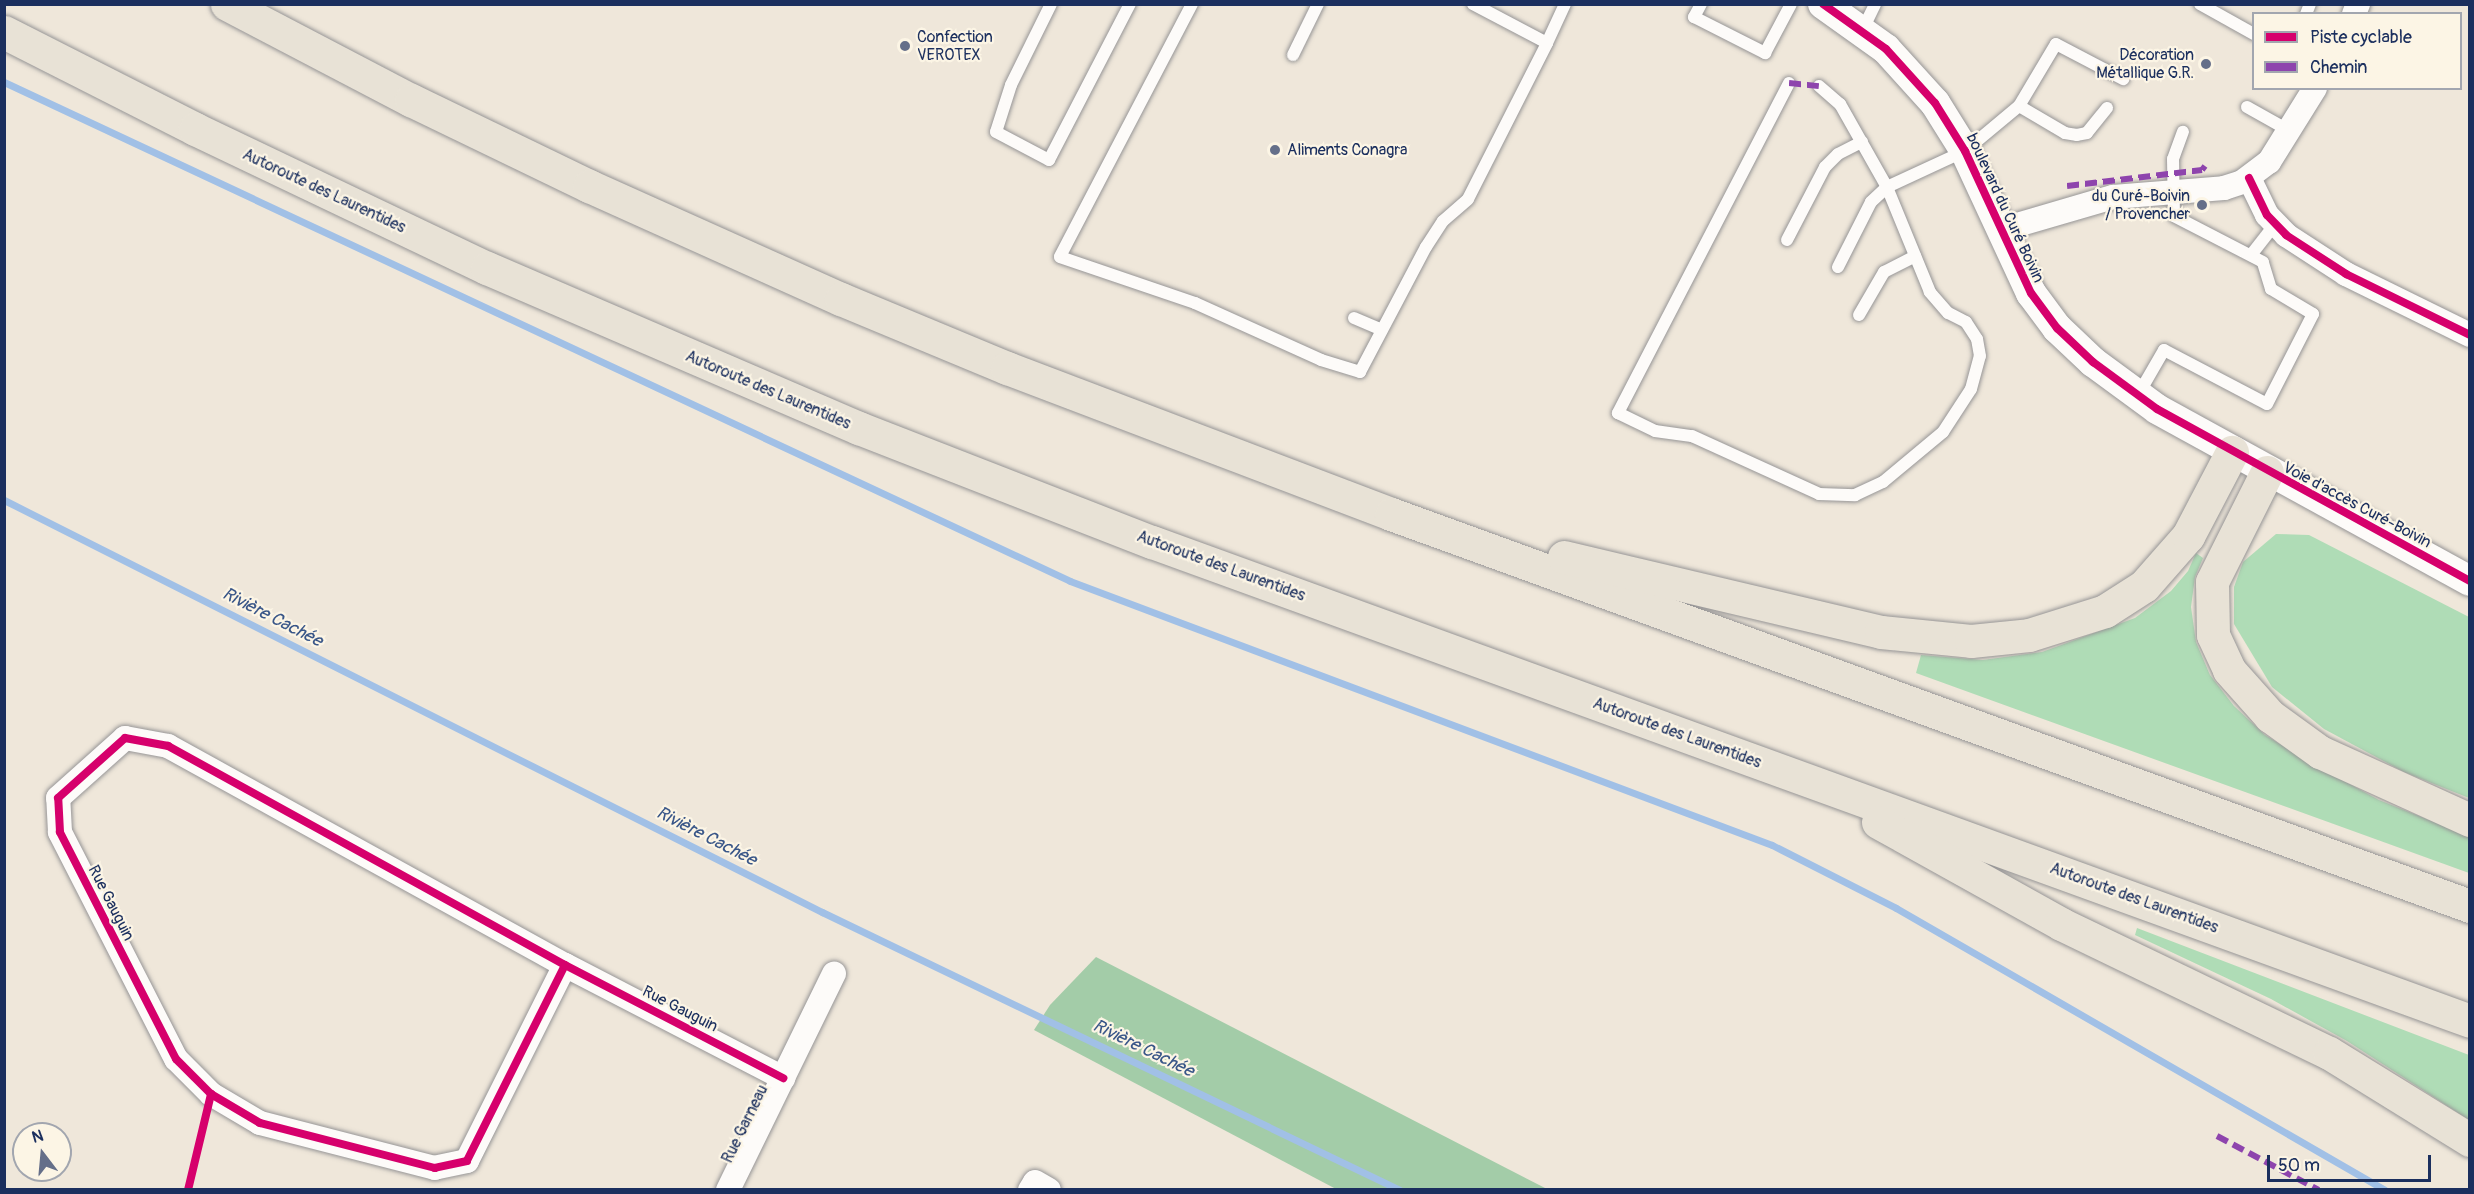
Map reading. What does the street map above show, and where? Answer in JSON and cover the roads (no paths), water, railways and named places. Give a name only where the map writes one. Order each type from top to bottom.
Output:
[{"type":"highway","points":[[227,4],[489,138],[841,300],[1099,404],[1391,513],[2469,906]]},
{"type":"highway","name":"Autoroute des Laurentides","points":[[4,32],[284,173],[487,268],[782,396],[1121,530],[2469,1021]]},
{"type":"highway","points":[[1391,513],[1843,625],[1921,638],[2002,639],[2082,621],[2126,600],[2144,586],[2188,536],[2232,452]]},
{"type":"highway","points":[[2267,472],[2212,582],[2213,635],[2229,670],[2270,716],[2320,752],[2469,820]]},
{"type":"highway","points":[[1793,775],[2061,924],[2338,1057],[2469,1140]]},
{"type":"street","name":"boulevard du Curé Boivin","points":[[1823,4],[1869,17],[1917,79],[1965,151],[2022,279],[2047,316],[2093,363],[2137,396],[2232,452]]},
{"type":"street","points":[[2000,230],[2070,207],[2172,190],[2223,188],[2249,178],[2270,162],[2314,90]]},
{"type":"street","points":[[2249,178],[2275,224],[2331,266],[2469,335]]},
{"type":"street","name":"Voie d'accès Curé-Boivin","points":[[2232,452],[2469,581]]},
{"type":"street","name":"Rue Gauguin","points":[[565,965],[467,1161],[435,1168],[260,1123],[211,1094],[176,1059],[60,832],[58,798],[125,738],[168,746],[565,965],[783,1078]]},
{"type":"street","name":"Rue Garneau","points":[[728,1190],[834,974]]},
{"type":"street","points":[[1030,1190],[1035,1182],[1049,1190]]},
{"type":"lane","points":[[1051,4],[1011,85],[996,132],[1049,160],[1130,4]]},
{"type":"lane","points":[[1191,4],[1060,257],[1195,303],[1321,360],[1360,372],[1437,230],[1468,199],[1565,4]]},
{"type":"lane","points":[[1293,55],[1318,4]]},
{"type":"lane","points":[[1473,4],[1547,43]]},
{"type":"lane","points":[[1701,4],[1694,17],[1765,53],[1791,4]]},
{"type":"lane","points":[[2200,4],[2252,33]]},
{"type":"lane","points":[[1838,267],[1871,202],[1887,187],[1965,151],[2019,106],[2056,44],[2123,79]]},
{"type":"lane","points":[[1789,83],[1618,413],[1655,431],[1692,436],[1819,494],[1855,495],[1875,486],[1943,432],[1971,389],[1978,371],[1977,339],[1966,322],[1939,305],[1915,256],[1887,187],[1840,104],[1819,86]]},
{"type":"lane","points":[[2019,106],[2065,133],[2077,135],[2087,133],[2107,108]]},
{"type":"lane","points":[[2247,107],[2290,131]]},
{"type":"lane","points":[[2137,396],[2164,350],[2266,404],[2313,314],[2271,289],[2263,262],[2174,216],[2173,159],[2183,132]]},
{"type":"lane","points":[[1787,240],[1825,167],[1838,154],[1862,142]]},
{"type":"lane","points":[[2251,255],[2275,224]]},
{"type":"lane","points":[[1859,315],[1884,272],[1915,256]]},
{"type":"lane","points":[[1354,318],[1382,330]]},
{"type":"waterway","points":[[4,82],[1070,581],[1772,845],[1896,908],[2385,1190]]},
{"type":"waterway","name":"Rivière Cachée","points":[[4,500],[822,912],[1400,1190]]},
{"type":"place","name":"Confection VEROTEX","points":[[905,46]]},
{"type":"place","name":"Décoration Métallique G.R.","points":[[2206,64]]},
{"type":"place","name":"Aliments Conagra","points":[[1275,150]]},
{"type":"place","name":"du Curé-Boivin / Provencher","points":[[2202,205]]}]
